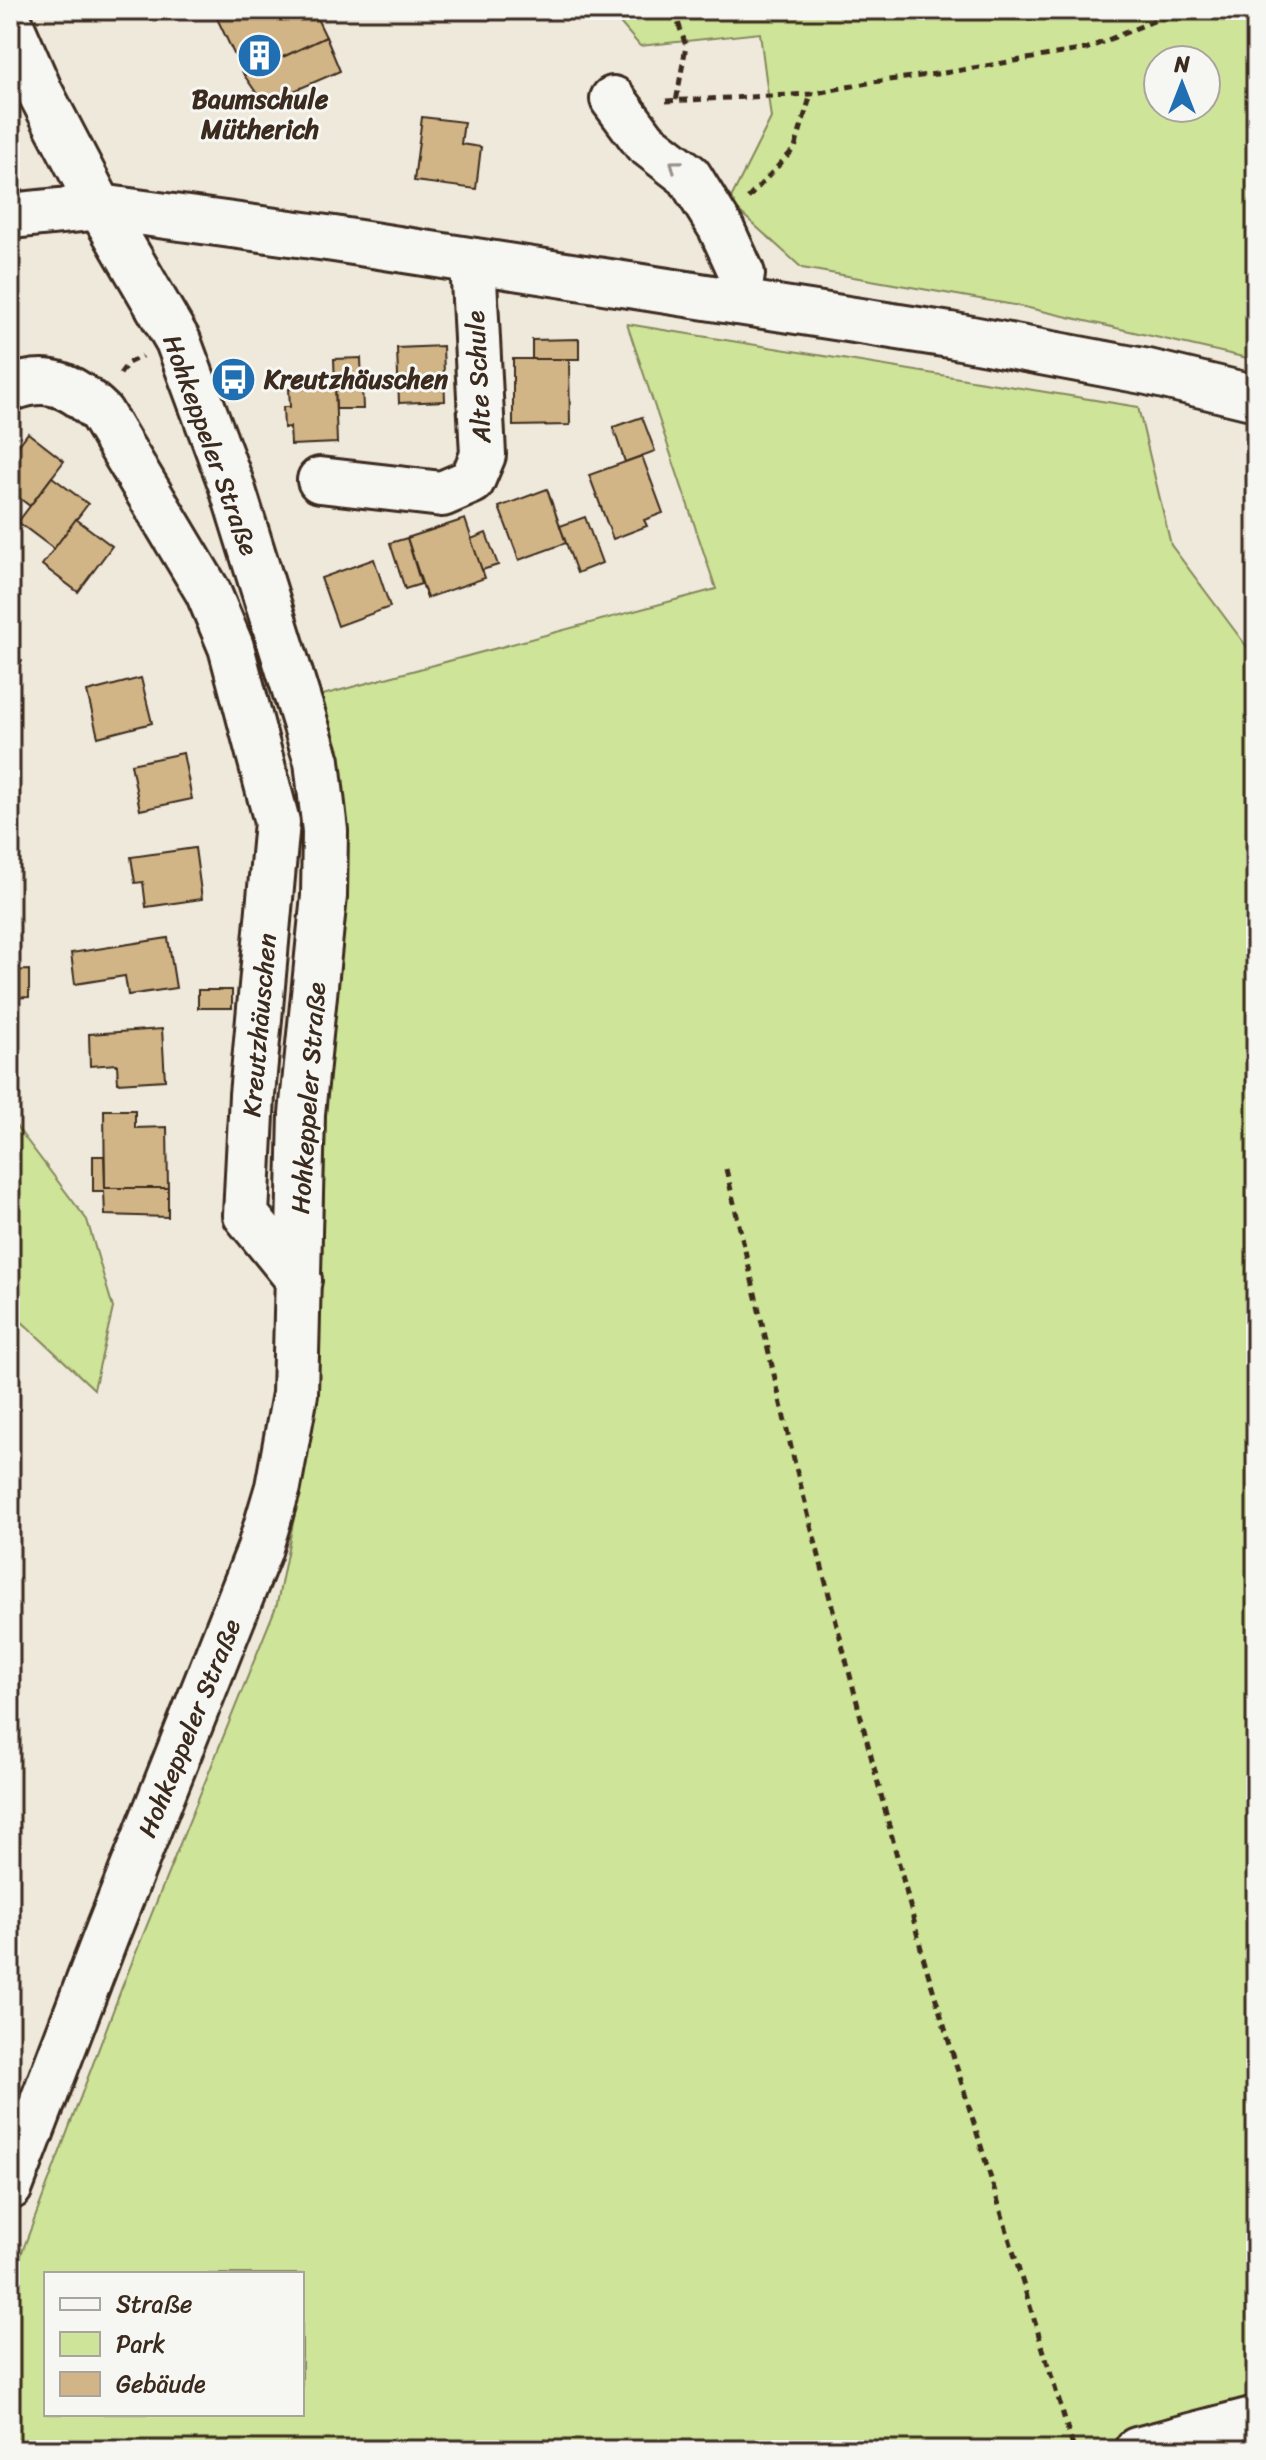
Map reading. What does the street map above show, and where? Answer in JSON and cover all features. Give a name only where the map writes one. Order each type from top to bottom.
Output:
[{"type":"street","name":"Hohkeppeler Straße","points":[[10,23],[41,94],[100,207],[178,341],[231,484],[317,761],[325,831],[324,896],[302,1114],[295,1394],[278,1487],[259,1551],[10,2187]]},
{"type":"street","points":[[613,99],[645,142],[689,176],[721,228],[742,274],[738,302]]},
{"type":"street","points":[[10,216],[100,207],[473,261],[996,344],[1148,372],[1256,398]]},
{"type":"street","name":"Alte Schule","points":[[320,480],[442,494],[472,481],[483,455],[473,261]]},
{"type":"street","name":"Kreutzhäuschen","points":[[10,389],[34,382],[51,382],[81,393],[101,413],[208,592],[231,647],[277,822],[252,1095],[246,1215],[299,1280]]},
{"type":"street","points":[[1137,2450],[1256,2419]]},
{"type":"path","points":[[674,10],[686,46],[676,102]]},
{"type":"path","points":[[613,99],[676,102],[811,94],[1086,49],[1180,10]]},
{"type":"path","points":[[721,228],[795,148],[811,94]]},
{"type":"path","points":[[726,1169],[794,1460],[924,1960],[1074,2450]]},
{"type":"green space","points":[[609,10],[1256,10],[1256,360],[1020,306],[802,268],[729,202],[771,118],[760,33],[640,46]]},
{"type":"green space","points":[[627,324],[1138,407],[1171,545],[1256,659],[1256,2424],[1170,2450],[10,2450],[10,2284],[122,1987],[277,1604],[313,1422],[321,1298],[327,1075],[340,961],[345,813],[319,696],[716,589]]},
{"type":"green space","points":[[10,1118],[87,1220],[113,1308],[94,1389],[20,1320],[10,1317]]},
{"type":"building","name":"Baumschule Mütherich","points":[[213,10],[313,10],[326,37],[244,75]]},
{"type":"building","points":[[326,37],[340,71],[264,104],[244,75]]},
{"type":"building","points":[[422,117],[464,122],[461,144],[481,147],[476,189],[414,181]]},
{"type":"building","points":[[579,339],[579,359],[532,359],[532,340]]},
{"type":"building","points":[[443,346],[445,401],[399,403],[397,348]]},
{"type":"building","points":[[361,358],[363,409],[336,409],[334,359]]},
{"type":"building","points":[[513,359],[569,359],[570,425],[513,426]]},
{"type":"building","points":[[335,387],[337,443],[291,445],[290,427],[284,428],[283,407],[290,407],[289,389]]},
{"type":"building","points":[[642,417],[655,451],[625,462],[613,427]]},
{"type":"building","points":[[28,433],[64,461],[30,506],[10,491],[10,457]]},
{"type":"building","points":[[642,456],[663,513],[644,520],[647,526],[613,539],[589,475]]},
{"type":"building","points":[[52,477],[88,504],[54,549],[18,522]]},
{"type":"building","points":[[547,489],[566,543],[519,560],[499,507]]},
{"type":"building","points":[[585,517],[602,563],[577,573],[560,526]]},
{"type":"building","points":[[76,519],[112,546],[78,592],[42,565]]},
{"type":"building","points":[[465,519],[485,578],[427,598],[407,538]]},
{"type":"building","points":[[486,533],[498,565],[482,570],[471,539]]},
{"type":"building","points":[[407,538],[421,584],[405,589],[390,543]]},
{"type":"building","points":[[374,559],[390,607],[338,626],[321,578]]},
{"type":"building","points":[[10,651],[22,661],[10,675]]},
{"type":"building","points":[[141,678],[152,723],[98,737],[87,692]]},
{"type":"building","points":[[183,753],[192,799],[140,810],[131,764]]},
{"type":"building","points":[[195,848],[202,899],[146,907],[143,882],[135,883],[131,857]]},
{"type":"building","points":[[168,938],[176,988],[128,995],[125,976],[75,984],[71,953]]},
{"type":"building","points":[[29,970],[29,997],[10,998],[10,971]]},
{"type":"building","points":[[198,990],[232,990],[232,1008],[198,1008]]},
{"type":"building","points":[[162,1029],[165,1080],[118,1083],[117,1064],[90,1066],[89,1034]]},
{"type":"building","points":[[104,1110],[135,1110],[135,1128],[167,1127],[168,1188],[105,1188]]},
{"type":"building","points":[[93,1156],[104,1156],[105,1188],[168,1188],[168,1217],[105,1215],[104,1191],[93,1191]]},
{"type":"place","name":"Baumschule Mütherich","points":[[260,56]]},
{"type":"place","name":"Kreutzhäuschen","points":[[233,379]]}]
